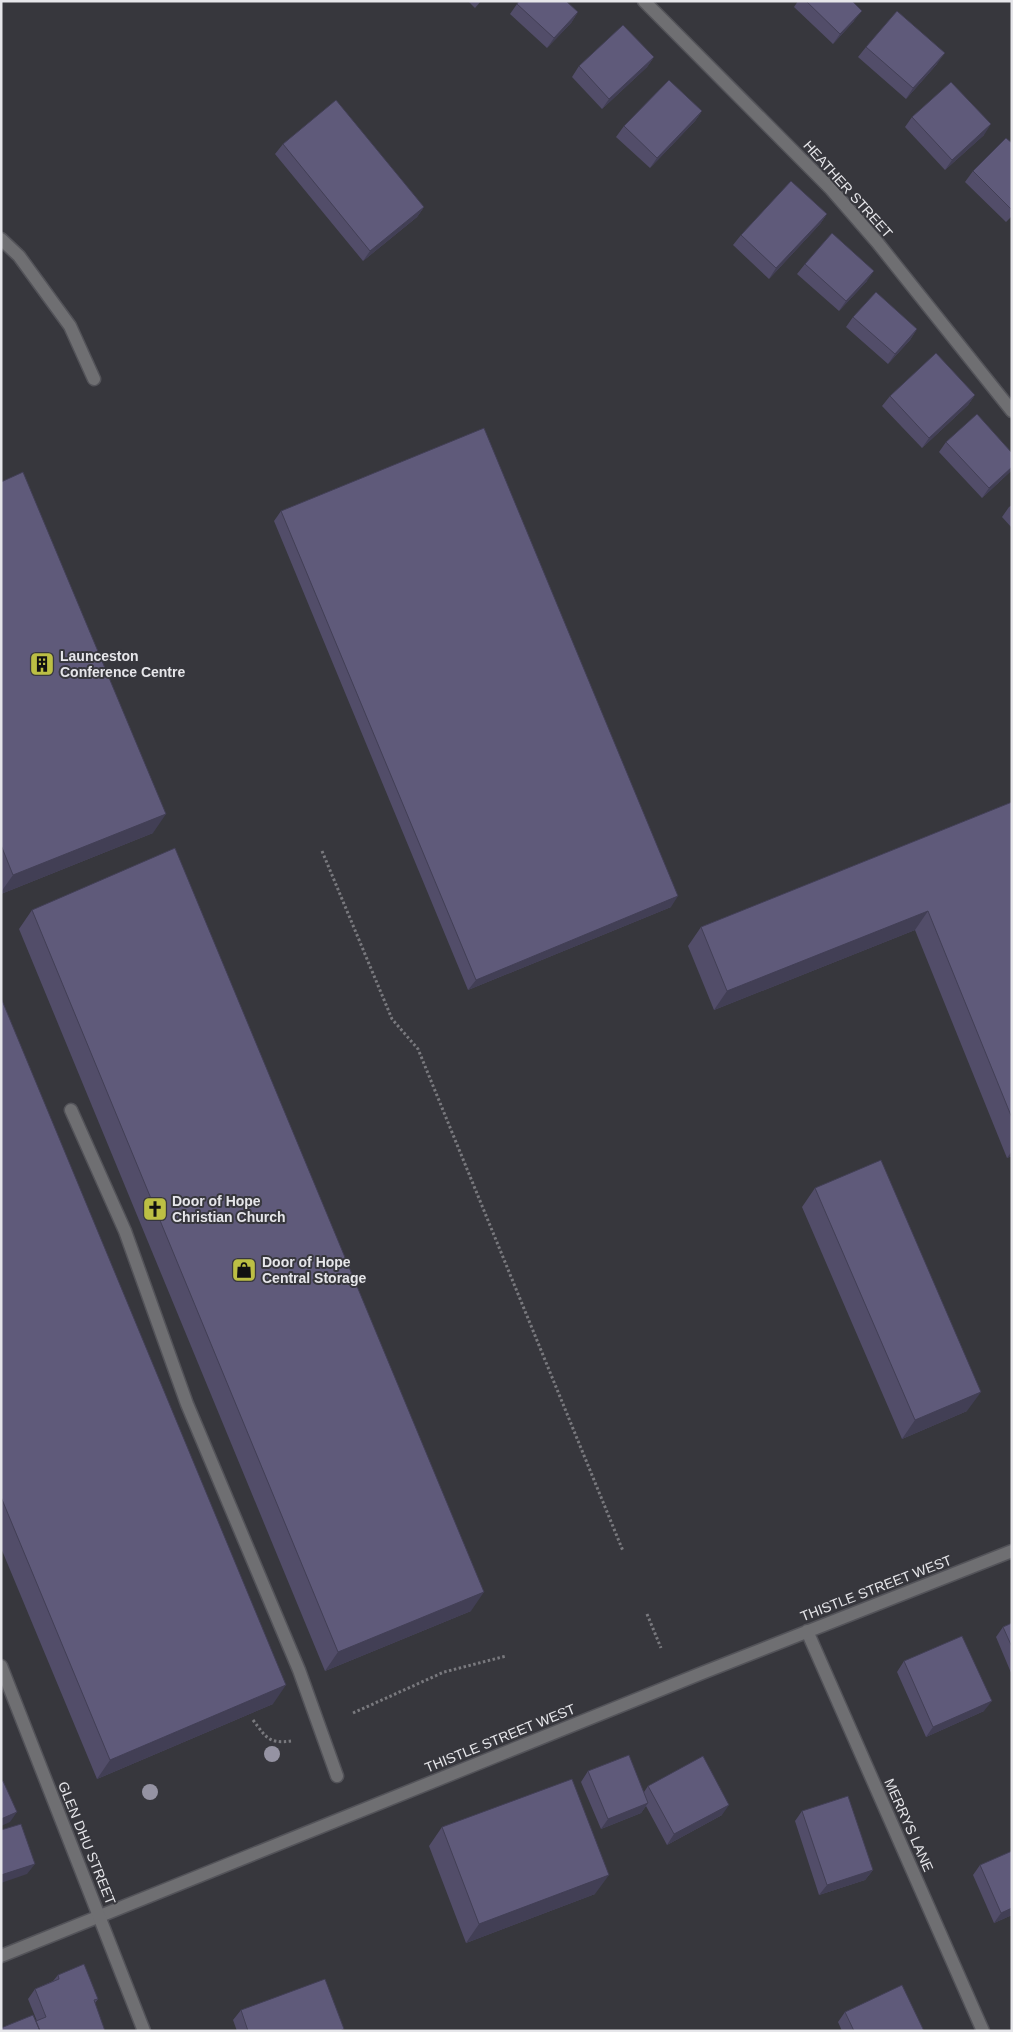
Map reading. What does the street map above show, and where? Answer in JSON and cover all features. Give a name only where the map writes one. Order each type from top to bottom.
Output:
[{"type":"street","name":"HEATHER STREET","points":[[644,1],[831,189],[877,242],[1012,412]]},
{"type":"street","points":[[1,238],[19,256],[70,326],[94,379]]},
{"type":"street","points":[[71,1110],[125,1231],[186,1404],[299,1670],[337,1776]]},
{"type":"street","name":"THISTLE STREET WEST","points":[[1,1956],[808,1630],[1012,1551]]},
{"type":"street","name":"MERRYS LANE","points":[[808,1630],[983,2031]]},
{"type":"street","name":"GLEN DHU STREET","points":[[1,1666],[144,2031]]},
{"type":"path","points":[[322,851],[392,1019],[418,1049],[623,1551]]},
{"type":"path","points":[[647,1614],[661,1648]]},
{"type":"path","points":[[353,1713],[444,1672],[506,1656]]},
{"type":"path","points":[[253,1720],[268,1739],[277,1743],[291,1741]]},
{"type":"building","points":[[519,1],[566,1],[578,12],[554,38],[517,4]]},
{"type":"building","points":[[806,1],[852,1],[862,11],[840,34]]},
{"type":"building","points":[[897,11],[945,53],[913,88],[866,47]]},
{"type":"building","points":[[623,25],[654,57],[609,99],[579,66]]},
{"type":"building","points":[[669,80],[702,111],[657,158],[624,126]]},
{"type":"building","points":[[951,82],[991,124],[952,160],[912,117]]},
{"type":"building","points":[[336,100],[424,207],[370,251],[283,144]]},
{"type":"building","points":[[1006,138],[1012,143],[1012,210],[973,171]]},
{"type":"building","points":[[791,181],[827,214],[776,268],[741,235]]},
{"type":"building","points":[[832,233],[874,271],[846,301],[805,264]]},
{"type":"building","points":[[876,292],[917,329],[895,354],[853,317]]},
{"type":"building","points":[[936,353],[975,395],[929,438],[890,396]]},
{"type":"building","points":[[977,414],[1012,453],[1012,467],[989,488],[946,442]]},
{"type":"building","points":[[484,428],[678,896],[476,980],[281,511]]},
{"type":"building","name":"Launceston Conference Centre","points":[[23,472],[166,814],[13,875],[1,845],[1,482]]},
{"type":"building","points":[[1012,802],[1012,1118],[928,911],[727,991],[701,927]]},
{"type":"building","name":"Door of Hope Central Storage","points":[[175,848],[484,1592],[338,1652],[32,910]]},
{"type":"building","points":[[1,998],[286,1685],[110,1760],[1,1497]]},
{"type":"building","points":[[881,1160],[981,1392],[915,1420],[815,1188]]},
{"type":"building","points":[[1012,1623],[1012,1647],[1003,1627]]},
{"type":"building","points":[[962,1636],[992,1701],[933,1727],[904,1661]]},
{"type":"building","points":[[629,1755],[648,1803],[608,1819],[588,1771]]},
{"type":"building","points":[[703,1756],[729,1805],[674,1834],[648,1786]]},
{"type":"building","points":[[572,1779],[609,1875],[479,1924],[442,1827]]},
{"type":"building","points":[[3,1781],[17,1812],[1,1819],[1,1782]]},
{"type":"building","points":[[848,1796],[873,1870],[827,1885],[802,1811]]},
{"type":"building","points":[[21,1824],[35,1864],[1,1875],[1,1830]]},
{"type":"building","points":[[1012,1851],[1012,1908],[1001,1913],[980,1865]]},
{"type":"building","points":[[84,1964],[98,1999],[94,2000],[105,2031],[40,2031],[36,2021],[46,2017],[35,1989],[59,1979],[58,1975]]},
{"type":"building","points":[[325,1979],[344,2029],[340,2031],[248,2031],[241,2010]]},
{"type":"building","points":[[902,1985],[924,2031],[854,2031],[845,2012]]},
{"type":"building","points":[[33,2015],[40,2031],[1,2031],[1,2028]]},
{"type":"place","name":"Launceston Conference Centre","points":[[42,664]]},
{"type":"place","name":"Door of Hope Christian Church","points":[[155,1209]]},
{"type":"place","name":"Door of Hope Central Storage","points":[[244,1270]]}]
